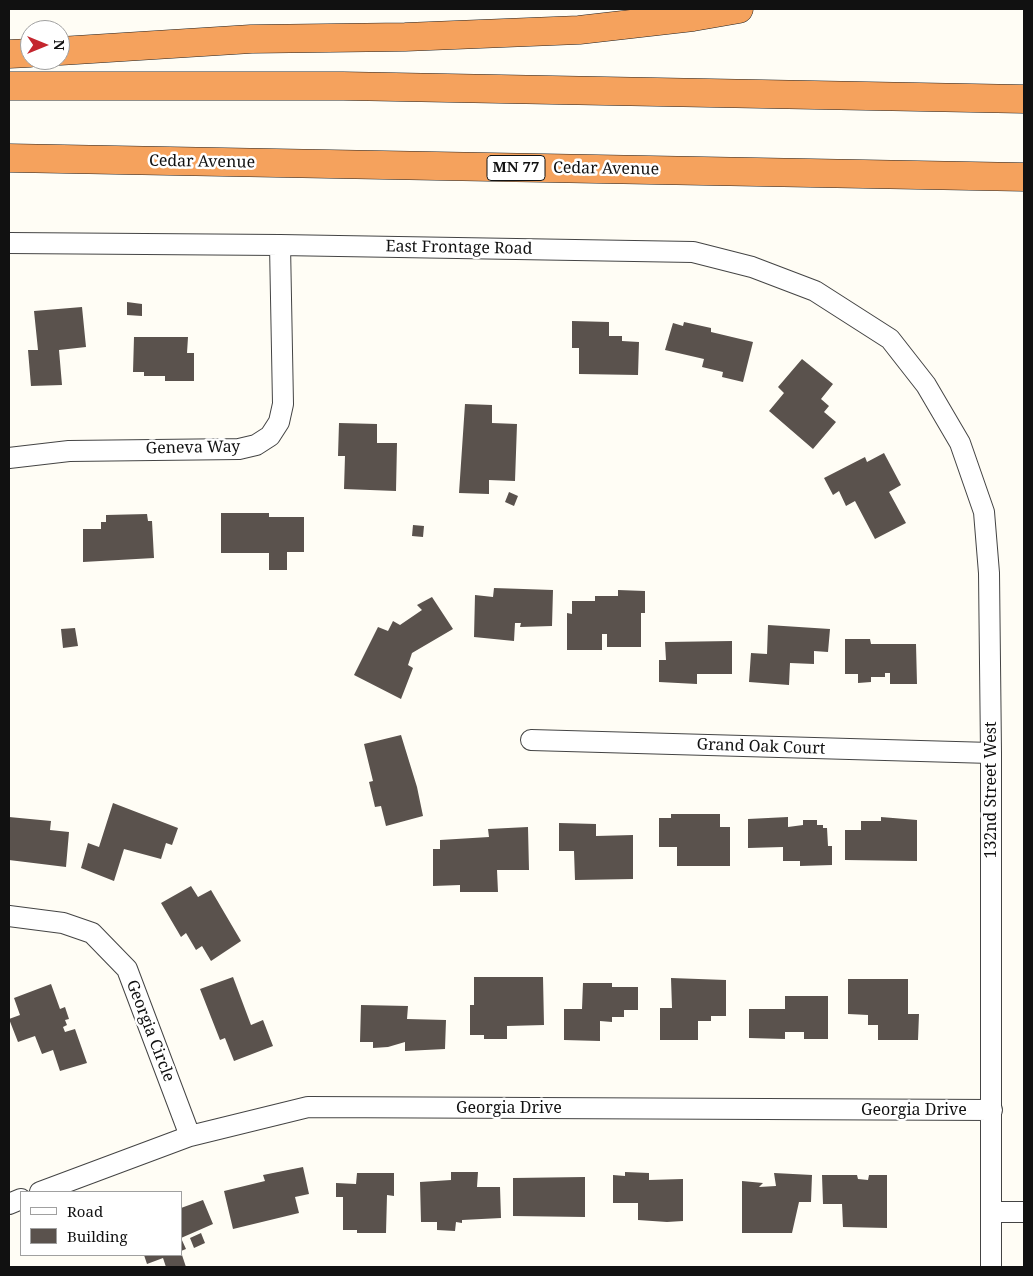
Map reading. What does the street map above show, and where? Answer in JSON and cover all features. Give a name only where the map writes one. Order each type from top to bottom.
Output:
[{"type":"highway","points":[[70,50],[251,38],[405,37],[578,30],[693,17],[739,9]]},
{"type":"highway","points":[[9,86],[353,86],[1024,99]]},
{"type":"highway","name":"Cedar Avenue","points":[[9,158],[1024,177]]},
{"type":"street","name":"East Frontage Road","points":[[9,243],[280,245],[693,252],[752,267],[814,292],[890,339]]},
{"type":"street","name":"Geneva Way","points":[[9,458],[69,452],[239,449],[256,445],[270,436],[279,422],[283,404],[280,245]]},
{"type":"street","name":"132nd Street West","points":[[890,339],[926,385],[960,442],[984,512],[989,573],[991,753],[991,1267]]},
{"type":"street","name":"Grand Oak Court","points":[[531,740],[991,753]]},
{"type":"street","name":"Georgia Circle","points":[[9,916],[63,923],[92,933],[127,969],[190,1136]]},
{"type":"street","name":"Georgia Drive","points":[[43,1191],[190,1136],[308,1107],[992,1110]]},
{"type":"street","points":[[991,1212],[1024,1212]]},
{"type":"building","points":[[127,302],[142,304],[142,316],[127,315]]},
{"type":"building","points":[[82,307],[86,347],[59,350],[62,385],[31,386],[28,350],[38,350],[34,311]]},
{"type":"building","points":[[572,321],[609,322],[609,336],[622,336],[622,341],[639,342],[638,375],[579,374],[579,348],[572,348]]},
{"type":"building","points":[[684,322],[711,328],[711,332],[753,342],[743,382],[722,377],[723,372],[702,367],[704,359],[665,350],[673,323],[683,326]]},
{"type":"building","points":[[134,337],[188,337],[187,353],[194,353],[194,381],[165,381],[165,376],[144,376],[144,372],[133,372]]},
{"type":"building","points":[[802,359],[833,384],[821,399],[829,406],[824,412],[836,422],[813,449],[769,411],[784,393],[778,387]]},
{"type":"building","points":[[465,404],[492,405],[492,423],[517,424],[515,481],[489,480],[489,494],[459,493]]},
{"type":"building","points":[[339,423],[377,424],[377,443],[397,443],[396,491],[344,489],[345,456],[338,456]]},
{"type":"building","points":[[884,453],[901,485],[889,492],[906,523],[875,539],[855,501],[846,506],[839,491],[833,495],[824,478],[865,457],[867,462]]},
{"type":"building","points":[[509,492],[518,496],[514,506],[505,502]]},
{"type":"building","points":[[221,513],[269,513],[269,517],[304,517],[304,552],[287,552],[287,570],[269,570],[269,553],[221,553]]},
{"type":"building","points":[[147,514],[148,521],[152,521],[154,558],[83,562],[83,529],[101,529],[101,522],[106,522],[106,515]]},
{"type":"building","points":[[413,525],[424,526],[423,537],[412,536]]},
{"type":"building","points":[[494,588],[553,590],[552,626],[520,627],[521,623],[515,623],[514,641],[474,637],[475,595],[493,597]]},
{"type":"building","points":[[618,590],[645,591],[645,613],[641,613],[641,647],[607,647],[607,634],[602,634],[602,650],[567,650],[567,613],[572,614],[572,601],[595,601],[595,596],[618,596]]},
{"type":"building","points":[[432,597],[453,629],[412,653],[408,665],[413,668],[401,699],[354,675],[378,627],[388,631],[393,621],[400,625],[422,610],[417,605]]},
{"type":"building","points":[[768,625],[830,629],[828,652],[814,651],[814,664],[790,663],[789,685],[749,682],[751,653],[767,654]]},
{"type":"building","points":[[75,628],[78,646],[63,648],[61,629]]},
{"type":"building","points":[[845,639],[870,639],[871,644],[916,644],[917,684],[890,684],[890,673],[885,673],[885,677],[871,677],[871,682],[858,683],[858,674],[845,674]]},
{"type":"building","points":[[732,641],[732,674],[697,674],[697,684],[659,682],[659,660],[666,660],[665,642]]},
{"type":"building","points":[[401,735],[417,787],[423,816],[386,826],[381,806],[375,807],[369,782],[373,781],[364,744]]},
{"type":"building","points":[[113,803],[178,828],[172,845],[166,843],[161,859],[124,849],[114,881],[81,868],[88,843],[99,847]]},
{"type":"building","points":[[671,814],[720,814],[720,827],[730,827],[730,866],[677,866],[677,847],[659,847],[659,818],[671,818]]},
{"type":"building","points":[[9,817],[51,821],[50,830],[69,832],[66,867],[9,860]]},
{"type":"building","points":[[788,817],[788,827],[803,825],[803,820],[817,820],[817,825],[823,825],[823,828],[827,828],[828,846],[832,846],[832,865],[800,866],[800,861],[783,861],[783,847],[748,848],[748,819]]},
{"type":"building","points":[[881,817],[917,820],[917,861],[845,860],[845,830],[861,830],[861,821],[881,821]]},
{"type":"building","points":[[559,823],[596,824],[596,836],[633,835],[633,879],[575,880],[574,851],[559,851]]},
{"type":"building","points":[[528,827],[529,870],[497,870],[498,892],[460,892],[460,885],[433,886],[433,849],[440,849],[440,840],[489,837],[488,829]]},
{"type":"building","points":[[191,886],[198,897],[211,890],[241,941],[211,961],[202,946],[196,950],[186,933],[181,937],[161,903]]},
{"type":"building","points":[[233,977],[251,1025],[263,1020],[273,1046],[234,1061],[225,1038],[220,1040],[200,989]]},
{"type":"building","points":[[474,977],[543,977],[544,1025],[507,1026],[507,1039],[484,1039],[484,1035],[470,1035],[470,1005],[474,1005]]},
{"type":"building","points":[[671,978],[726,980],[726,1016],[711,1016],[711,1021],[698,1021],[698,1040],[660,1040],[660,1008],[672,1008]]},
{"type":"building","points":[[848,979],[908,979],[908,1014],[919,1014],[918,1040],[878,1040],[878,1025],[868,1025],[868,1015],[848,1014]]},
{"type":"building","points":[[583,983],[612,983],[612,987],[638,987],[638,1010],[624,1010],[624,1017],[612,1017],[612,1022],[600,1021],[600,1041],[564,1040],[564,1009],[582,1009]]},
{"type":"building","points":[[51,984],[60,1009],[65,1007],[69,1019],[65,1020],[67,1025],[63,1027],[65,1032],[75,1029],[87,1063],[60,1071],[53,1050],[42,1054],[35,1036],[18,1042],[9,1019],[20,1015],[14,998]]},
{"type":"building","points":[[785,996],[828,996],[828,1039],[804,1039],[804,1032],[785,1032],[785,1039],[749,1038],[749,1009],[785,1009]]},
{"type":"building","points":[[361,1005],[408,1006],[407,1019],[446,1020],[445,1049],[405,1051],[405,1042],[388,1047],[373,1048],[373,1042],[360,1042]]},
{"type":"building","points":[[303,1167],[309,1194],[295,1197],[299,1213],[233,1229],[224,1191],[265,1181],[263,1175]]},
{"type":"building","points":[[451,1172],[478,1172],[477,1187],[500,1187],[501,1218],[462,1220],[462,1223],[456,1222],[455,1231],[437,1230],[437,1222],[421,1222],[420,1182],[451,1180]]},
{"type":"building","points":[[625,1172],[649,1173],[649,1180],[683,1179],[683,1221],[638,1220],[638,1203],[613,1203],[613,1175],[625,1176]]},
{"type":"building","points":[[357,1173],[394,1173],[394,1196],[387,1195],[386,1233],[357,1233],[357,1230],[343,1230],[343,1197],[336,1197],[336,1183],[356,1184]]},
{"type":"building","points":[[774,1173],[812,1175],[811,1202],[799,1202],[792,1233],[742,1233],[742,1181],[763,1183],[759,1187],[776,1186]]},
{"type":"building","points":[[822,1175],[857,1175],[858,1179],[868,1180],[869,1175],[887,1175],[887,1228],[843,1227],[842,1204],[823,1204]]},
{"type":"building","points":[[585,1177],[585,1217],[513,1216],[513,1178]]},
{"type":"building","points":[[203,1200],[213,1224],[182,1238],[182,1208]]},
{"type":"building","points":[[201,1233],[205,1243],[194,1248],[190,1238]]},
{"type":"building","points":[[182,1240],[186,1249],[182,1251]]},
{"type":"building","points":[[182,1255],[186,1267],[166,1267],[163,1258],[147,1264],[144,1256]]}]
